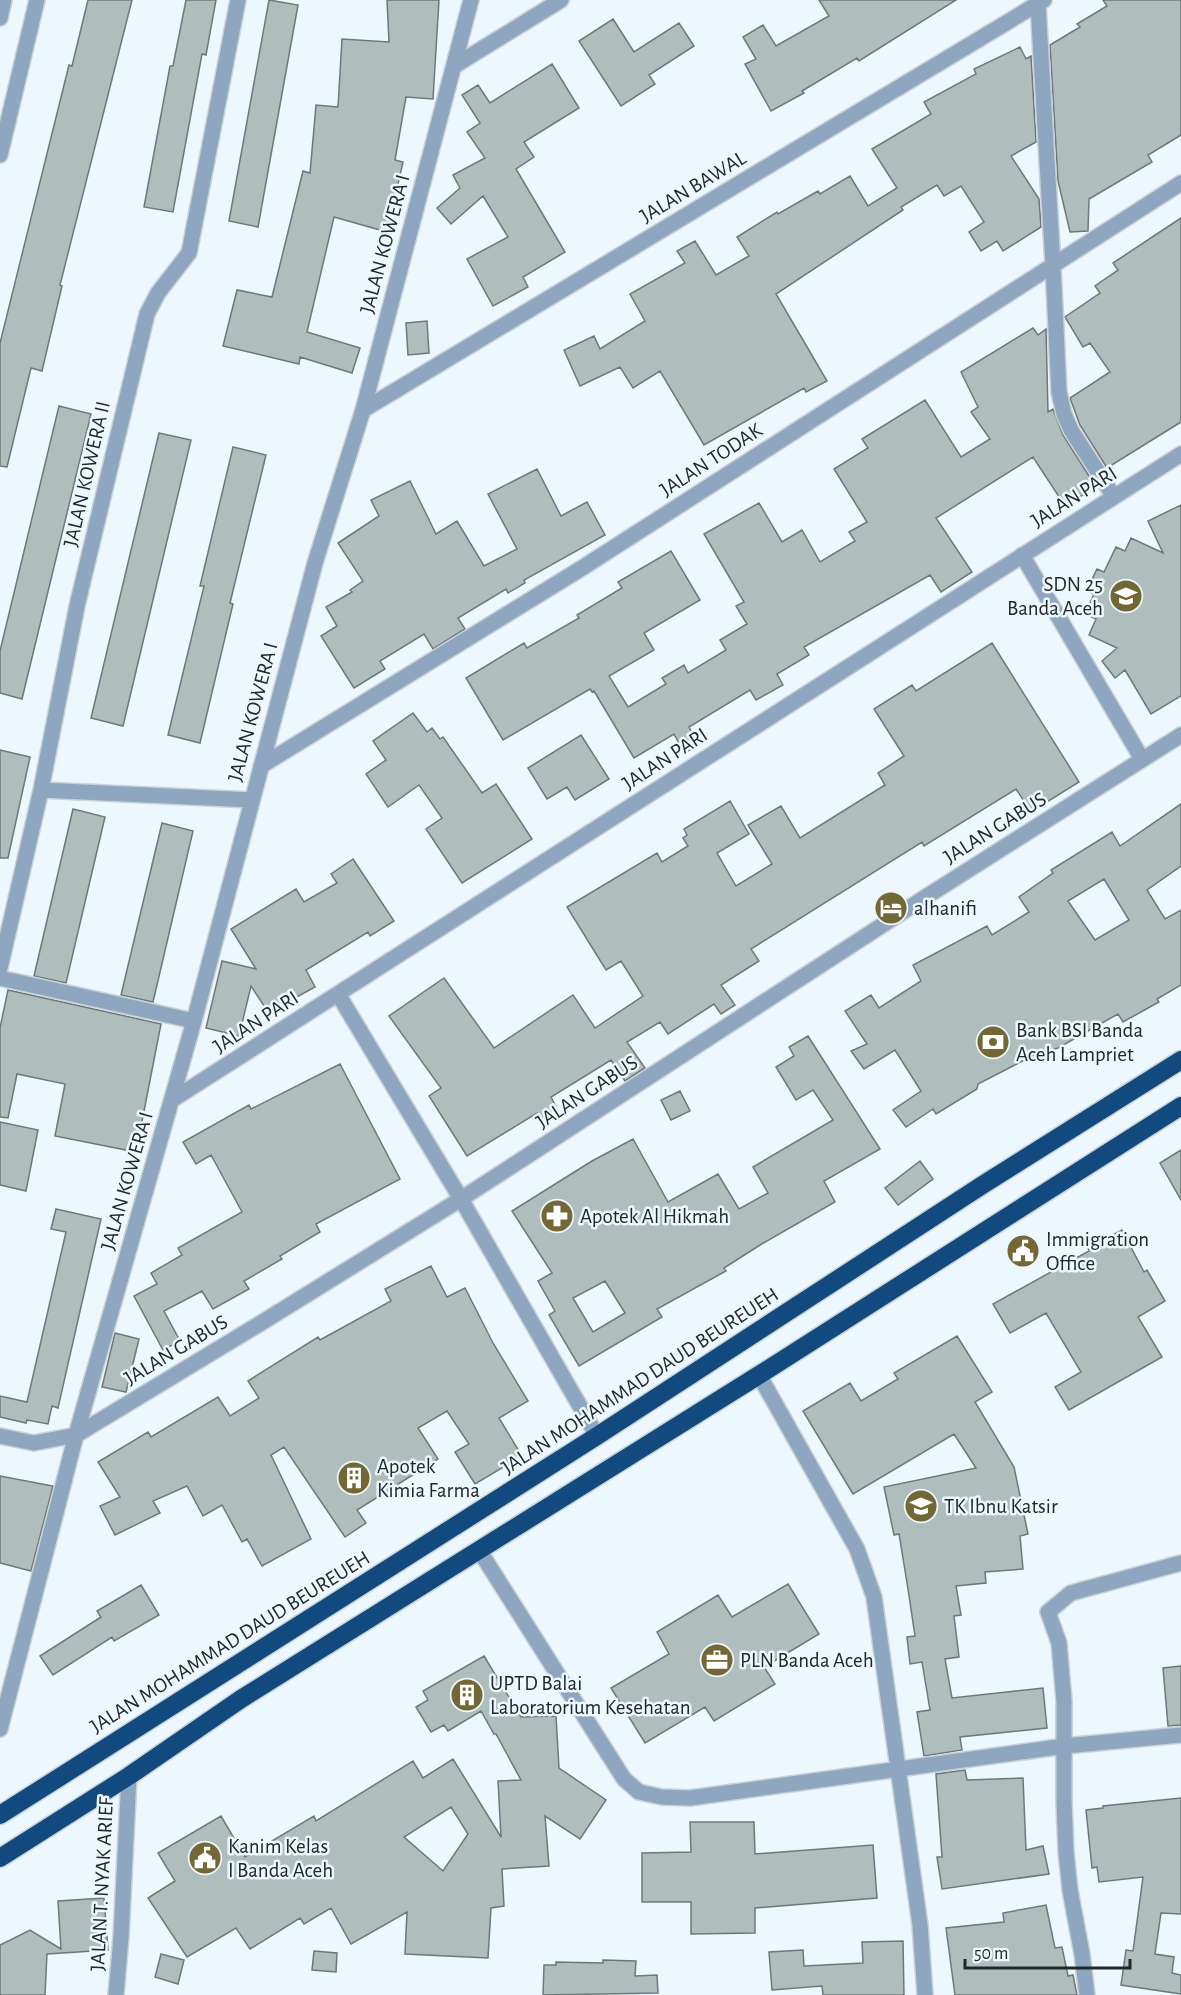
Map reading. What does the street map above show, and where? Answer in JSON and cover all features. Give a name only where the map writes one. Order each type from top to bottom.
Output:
[{"type":"highway","name":"JALAN MOHAMMAD DAUD BEUREUEH","points":[[0,1815],[597,1436],[984,1184],[1181,1059]]},
{"type":"highway","points":[[0,1858],[129,1776],[242,1699],[759,1375],[1181,1106]]},
{"type":"street","points":[[0,18],[4,0]]},
{"type":"street","points":[[0,155],[37,0]]},
{"type":"street","name":"JALAN KOWERA II","points":[[0,968],[41,790],[77,606],[147,314],[158,293],[189,253],[238,0]]},
{"type":"street","name":"JALAN KOWERA I","points":[[0,1729],[76,1435],[194,1021],[315,563],[363,410],[471,0]]},
{"type":"street","points":[[454,66],[561,0]]},
{"type":"street","points":[[1041,2],[1060,402],[1071,430],[1114,497]]},
{"type":"street","name":"JALAN BAWAL","points":[[363,410],[1041,2]]},
{"type":"street","name":"JALAN TODAK","points":[[261,766],[582,568],[1181,183]]},
{"type":"street","name":"JALAN PARI","points":[[172,1100],[1181,454]]},
{"type":"street","points":[[1022,555],[1142,759]]},
{"type":"street","name":"JALAN GABUS","points":[[0,1436],[34,1443],[76,1435],[461,1199],[911,906],[1181,735]]},
{"type":"street","points":[[41,790],[252,800]]},
{"type":"street","points":[[0,978],[194,1021]]},
{"type":"street","points":[[338,994],[461,1199],[597,1436]]},
{"type":"street","points":[[759,1375],[857,1549],[874,1597],[920,1925],[925,1995]]},
{"type":"street","points":[[479,1550],[624,1779],[639,1792],[662,1797],[690,1798],[1065,1746],[1181,1735]]},
{"type":"street","points":[[1087,1995],[1066,1852],[1064,1701],[1059,1643],[1048,1612],[1071,1593],[1181,1563]]},
{"type":"street","name":"JALAN T. NYAK ARIEF","points":[[116,1995],[129,1776]]},
{"type":"building","points":[[88,0],[132,0],[60,285],[62,286],[42,371],[31,368],[7,467],[0,466],[0,343],[69,65],[72,66]]},
{"type":"building","points":[[186,0],[216,0],[206,55],[202,54],[173,212],[144,207],[170,66],[173,66]]},
{"type":"building","points":[[269,0],[298,5],[258,227],[229,221]]},
{"type":"building","points":[[387,0],[439,0],[433,99],[406,97],[395,160],[403,162],[387,232],[334,217],[307,332],[360,348],[352,373],[300,357],[299,364],[223,346],[237,290],[272,297],[303,171],[310,173],[316,105],[338,107],[342,39],[389,42]]},
{"type":"building","points":[[819,0],[956,0],[859,61],[857,58],[802,91],[804,93],[771,111],[745,64],[756,59],[743,37],[763,25],[776,46],[829,16]]},
{"type":"building","points":[[1103,0],[1181,0],[1181,135],[1148,155],[1152,162],[1089,199],[1088,231],[1070,232],[1058,181],[1050,45],[1080,27],[1077,24],[1107,6]]},
{"type":"building","points":[[613,19],[634,52],[679,23],[694,46],[649,75],[655,84],[621,106],[579,41]]},
{"type":"building","points":[[1020,47],[1026,59],[1031,56],[1036,142],[1011,156],[1039,199],[1041,227],[1003,251],[997,241],[981,251],[969,232],[984,222],[961,186],[944,196],[937,185],[901,207],[903,210],[776,294],[827,381],[806,392],[804,388],[704,445],[660,371],[633,388],[620,367],[580,386],[564,350],[594,336],[600,349],[645,321],[630,294],[685,263],[677,251],[695,241],[716,275],[749,256],[737,237],[777,212],[778,214],[818,191],[820,194],[850,176],[868,206],[897,188],[872,149],[931,114],[924,102],[976,74],[974,69]]},
{"type":"building","points":[[552,64],[579,108],[524,142],[534,157],[516,169],[565,252],[523,277],[528,287],[493,306],[467,259],[508,237],[483,196],[451,224],[437,208],[460,188],[453,175],[485,158],[467,132],[480,123],[462,95],[478,85],[490,103]]},
{"type":"building","points":[[1181,218],[1181,422],[1107,468],[1080,425],[1070,398],[1110,372],[1090,343],[1083,347],[1065,317],[1100,293],[1095,286],[1118,270],[1113,263]]},
{"type":"building","points":[[427,321],[429,353],[408,355],[406,323]]},
{"type":"building","points":[[1033,328],[1038,335],[1046,329],[1048,412],[1053,409],[1063,435],[1096,487],[1065,506],[1033,457],[936,518],[972,572],[941,592],[930,575],[804,647],[809,655],[777,674],[783,685],[756,700],[750,690],[689,727],[699,745],[684,753],[674,734],[634,758],[594,691],[590,689],[503,740],[466,678],[524,643],[527,648],[579,618],[577,615],[622,588],[618,582],[671,551],[700,600],[644,633],[654,650],[609,676],[628,707],[666,684],[662,678],[684,665],[688,673],[726,650],[720,640],[747,624],[736,606],[744,602],[704,534],[759,503],[782,542],[802,530],[820,562],[855,541],[849,532],[867,522],[834,469],[868,448],[862,439],[925,400],[961,457],[990,439],[971,412],[978,407],[961,372]]},
{"type":"building","points":[[59,406],[91,414],[22,699],[0,693],[0,651]]},
{"type":"building","points":[[159,433],[191,440],[123,726],[91,718]]},
{"type":"building","points":[[233,447],[266,455],[230,603],[233,604],[200,743],[168,735],[204,586],[200,586]]},
{"type":"building","points":[[537,469],[561,516],[587,502],[605,535],[524,580],[525,583],[508,593],[506,589],[458,618],[465,629],[433,649],[424,634],[380,661],[385,669],[354,688],[321,636],[337,626],[326,607],[352,592],[350,590],[363,581],[338,543],[379,516],[371,500],[410,481],[436,534],[457,521],[484,566],[517,549],[488,494]]},
{"type":"building","points":[[1181,505],[1181,696],[1151,714],[1125,670],[1115,678],[1102,661],[1117,648],[1089,635],[1096,619],[1085,614],[1094,594],[1086,591],[1097,569],[1104,572],[1116,547],[1125,551],[1131,538],[1163,553],[1148,521]]},
{"type":"building","points":[[992,643],[1079,782],[1031,812],[1016,789],[924,846],[922,842],[751,949],[759,961],[721,985],[735,1005],[721,1014],[714,1004],[668,1034],[660,1022],[627,1042],[645,1068],[625,1081],[611,1060],[551,1097],[557,1109],[540,1119],[537,1113],[467,1156],[429,1096],[441,1088],[389,1016],[444,978],[494,1048],[573,995],[595,1028],[643,996],[621,961],[606,970],[567,907],[657,853],[662,862],[688,846],[683,838],[687,835],[684,829],[730,801],[749,834],[717,853],[736,886],[772,864],[748,825],[781,806],[800,838],[885,785],[878,773],[904,756],[874,709],[912,685],[916,691]]},
{"type":"building","points":[[413,713],[427,732],[432,728],[440,739],[443,737],[482,793],[496,784],[532,839],[462,883],[426,829],[442,818],[419,785],[388,807],[366,774],[386,760],[373,741]]},
{"type":"building","points":[[581,735],[609,779],[575,800],[567,787],[547,799],[528,768]]},
{"type":"building","points":[[0,750],[30,757],[8,858],[0,858]]},
{"type":"building","points":[[1181,804],[1181,866],[1147,890],[1165,919],[1181,910],[1181,985],[1157,999],[1159,1002],[1123,1022],[1118,1014],[1058,1048],[1034,1055],[978,1084],[977,1089],[936,1114],[933,1109],[906,1127],[893,1110],[921,1091],[895,1050],[864,1069],[851,1051],[867,1044],[845,1011],[871,995],[879,1008],[921,981],[913,965],[987,926],[992,935],[1029,912],[1019,897],[1053,873],[1051,870],[1112,832],[1120,846]],"holes":[[[1104,879],[1129,920],[1095,940],[1068,901]]]},
{"type":"building","points":[[73,809],[105,817],[66,983],[34,976]]},
{"type":"building","points":[[162,823],[193,831],[153,1002],[121,995]]},
{"type":"building","points":[[353,859],[394,921],[370,936],[368,932],[306,970],[315,987],[270,1015],[251,986],[239,1036],[206,1028],[222,961],[256,969],[231,929],[296,889],[304,902],[337,883],[331,874]]},
{"type":"building","points":[[8,990],[161,1024],[136,1152],[55,1136],[65,1084],[17,1074],[8,1118],[0,1117],[0,1028]]},
{"type":"building","points":[[808,1036],[880,1149],[824,1181],[835,1202],[760,1245],[724,1268],[726,1271],[657,1309],[662,1317],[579,1366],[549,1315],[555,1311],[538,1281],[552,1273],[512,1211],[592,1161],[633,1139],[668,1202],[718,1174],[739,1209],[768,1193],[753,1167],[833,1120],[813,1090],[796,1100],[776,1067],[794,1056],[789,1047]],"holes":[[[605,1281],[625,1313],[593,1332],[573,1298]]]},
{"type":"building","points":[[340,1064],[400,1179],[316,1224],[320,1232],[280,1256],[282,1259],[244,1281],[249,1289],[213,1309],[202,1291],[164,1311],[180,1341],[163,1350],[134,1296],[157,1284],[151,1273],[182,1255],[178,1248],[242,1212],[211,1155],[196,1164],[183,1142],[249,1105],[251,1109]]},
{"type":"building","points":[[680,1091],[690,1111],[671,1120],[661,1100]]},
{"type":"building","points":[[0,1122],[38,1130],[26,1191],[0,1185]]},
{"type":"building","points":[[1181,1150],[1181,1200],[1160,1163]]},
{"type":"building","points":[[920,1161],[933,1179],[898,1205],[885,1188]]},
{"type":"building","points":[[56,1209],[101,1219],[58,1408],[52,1406],[48,1424],[27,1420],[26,1423],[0,1417],[0,1396],[27,1402],[66,1232],[51,1229]]},
{"type":"building","points":[[1122,1230],[1144,1272],[1147,1270],[1165,1301],[1138,1317],[1162,1357],[1069,1410],[1055,1387],[1081,1372],[1046,1313],[1010,1333],[993,1304]]},
{"type":"building","points":[[431,1266],[447,1297],[465,1288],[493,1343],[528,1401],[499,1418],[522,1456],[475,1484],[455,1452],[469,1444],[447,1411],[418,1428],[438,1459],[357,1510],[366,1523],[345,1537],[284,1447],[271,1455],[311,1539],[262,1566],[247,1539],[242,1542],[222,1505],[203,1516],[187,1486],[153,1501],[160,1513],[115,1535],[100,1506],[120,1497],[98,1462],[148,1432],[151,1437],[218,1397],[230,1416],[259,1398],[248,1381],[318,1337],[320,1340],[391,1301],[385,1289]]},
{"type":"building","points":[[115,1333],[139,1339],[126,1392],[102,1387]]},
{"type":"building","points":[[957,1336],[992,1392],[975,1402],[1014,1467],[1028,1534],[1020,1536],[1023,1569],[985,1572],[986,1583],[956,1586],[961,1615],[954,1616],[959,1657],[945,1659],[952,1698],[1043,1688],[1047,1728],[960,1737],[962,1750],[924,1756],[917,1712],[930,1710],[922,1662],[910,1664],[907,1637],[915,1636],[899,1534],[894,1535],[884,1487],[976,1468],[954,1434],[853,1494],[803,1411],[850,1383],[861,1401],[898,1379],[894,1373]]},
{"type":"building","points":[[0,1476],[53,1486],[31,1571],[0,1563]]},
{"type":"building","name":"PLN Banda Aceh","points":[[788,1584],[819,1634],[764,1667],[775,1684],[714,1721],[705,1707],[645,1743],[611,1688],[669,1654],[657,1632],[718,1595],[732,1617]]},
{"type":"building","points":[[141,1585],[159,1615],[114,1641],[112,1637],[53,1675],[40,1656],[101,1617],[97,1611]]},
{"type":"building","points":[[484,1656],[521,1717],[556,1716],[559,1768],[606,1800],[580,1839],[545,1816],[549,1866],[502,1869],[504,1906],[491,1908],[488,1958],[405,1954],[407,1912],[351,1944],[331,1908],[304,1924],[300,1918],[250,1949],[236,1928],[187,1957],[148,1898],[175,1881],[158,1853],[221,1816],[245,1857],[314,1816],[316,1821],[413,1761],[423,1778],[453,1759],[501,1837],[498,1781],[521,1780],[481,1711],[448,1731],[444,1725],[431,1732],[416,1707],[428,1700],[423,1691]],"holes":[[[451,1807],[468,1834],[443,1871],[404,1837]]]},
{"type":"building","points":[[1181,1666],[1181,1725],[1168,1726],[1163,1668]]},
{"type":"building","points":[[965,1770],[967,1780],[1023,1778],[1026,1850],[1043,1846],[1049,1874],[942,1889],[937,1857],[942,1857],[936,1774]]},
{"type":"building","points":[[1181,1798],[1181,1914],[1161,1913],[1155,1954],[1174,1957],[1172,1973],[1181,1975],[1181,1994],[1121,1985],[1126,1950],[1133,1951],[1143,1877],[1099,1882],[1097,1867],[1092,1868],[1086,1810],[1103,1808],[1103,1806]]},
{"type":"building","points":[[690,1822],[754,1822],[755,1854],[873,1845],[877,1898],[755,1908],[755,1933],[691,1934],[691,1902],[642,1902],[642,1853],[691,1852]]},
{"type":"building","points":[[104,1898],[108,1950],[47,1954],[45,1995],[0,1995],[0,1945],[30,1930],[61,1949],[58,1901]]},
{"type":"building","points":[[1046,1905],[1055,1948],[1062,1947],[1068,1976],[1073,1975],[1077,1995],[955,1995],[946,1928],[1004,1922],[1003,1913]]},
{"type":"building","points":[[903,1941],[904,1995],[823,1995],[822,1986],[772,1990],[769,1952],[803,1950],[804,1966],[863,1963],[862,1942]]},
{"type":"building","points":[[314,1951],[337,1953],[336,1972],[312,1970]]},
{"type":"building","points":[[161,1954],[184,1960],[178,1984],[155,1977]]},
{"type":"building","points":[[603,1960],[636,1961],[635,1976],[657,1975],[658,1993],[543,1995],[544,1965],[556,1965],[556,1962],[603,1963]]},
{"type":"place","name":"SDN 25 Banda Aceh","points":[[1126,596]]},
{"type":"place","name":"alhanifi","points":[[891,908]]},
{"type":"place","name":"Bank BSI Banda Aceh Lampriet","points":[[993,1042]]},
{"type":"place","name":"Apotek Al Hikmah","points":[[557,1216]]},
{"type":"place","name":"Immigration Office","points":[[1023,1251]]},
{"type":"place","name":"Apotek Kimia Farma","points":[[354,1478]]},
{"type":"place","name":"TK Ibnu Katsir","points":[[921,1506]]},
{"type":"place","name":"PLN Banda Aceh","points":[[717,1660]]},
{"type":"place","name":"UPTD Balai Laboratorium Kesehatan","points":[[467,1695]]},
{"type":"place","name":"Kanim Kelas I Banda Aceh","points":[[205,1858]]}]
